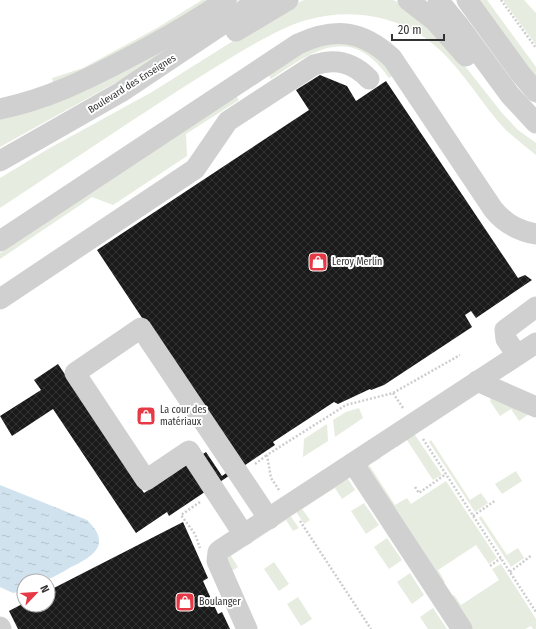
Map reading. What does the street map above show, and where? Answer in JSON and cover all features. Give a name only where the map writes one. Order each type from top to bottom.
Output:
[{"type":"street","points":[[0,108],[42,99],[89,79],[189,25],[226,0]]},
{"type":"street","name":"Boulevard des Enseignes","points":[[0,160],[108,100],[156,70],[259,0]]},
{"type":"street","points":[[156,70],[213,45],[288,0]]},
{"type":"street","points":[[408,0],[435,20],[490,86],[510,95]]},
{"type":"street","points":[[438,0],[456,21],[510,95],[536,123]]},
{"type":"street","points":[[467,0],[520,73],[536,92]]},
{"type":"street","points":[[0,241],[298,44],[314,37],[330,33],[347,34],[364,38],[374,43],[392,58],[498,215],[514,227],[536,234]]},
{"type":"street","points":[[0,299],[195,169],[228,121],[314,65],[334,61],[354,66],[369,79]]},
{"type":"street","points":[[247,78],[261,100]]},
{"type":"street","points":[[517,355],[506,339],[504,330],[536,307]]},
{"type":"street","points":[[244,535],[189,451],[146,480],[75,373],[141,328],[269,519]]},
{"type":"street","points":[[247,629],[217,561],[217,556],[220,550],[290,506],[536,343]]},
{"type":"street","points":[[477,381],[536,407]]},
{"type":"street","points":[[353,463],[462,629]]},
{"type":"path","points":[[501,0],[536,48]]},
{"type":"path","points":[[371,629],[271,478],[268,455],[346,405],[393,393],[460,355]]},
{"type":"path","points":[[393,393],[536,612]]},
{"type":"path","points":[[415,488],[419,493],[446,474]]},
{"type":"path","points":[[473,516],[496,500]]},
{"type":"path","points":[[510,572],[532,555]]},
{"type":"path","points":[[490,566],[501,558]]},
{"type":"shaded area","points":[[202,0],[217,0],[54,86],[52,78],[83,68],[157,28]]},
{"type":"shaded area","points":[[235,0],[239,0],[133,73],[0,147],[0,115]]},
{"type":"shaded area","points":[[304,0],[393,0],[407,6],[442,37],[502,113],[518,130],[536,143],[536,155],[504,128],[463,75],[441,51],[428,40],[414,31],[388,20],[361,15],[334,15],[307,20],[293,25],[254,44],[179,90],[0,208],[0,178],[48,149],[152,92],[279,12]]},
{"type":"shaded area","points":[[477,0],[487,0],[536,67],[536,80]]},
{"type":"shaded area","points":[[503,0],[524,0],[536,13],[536,45]]},
{"type":"shaded area","points":[[340,41],[372,51],[394,75],[389,78],[375,61],[361,51],[346,46],[332,47],[317,51],[271,79],[268,74],[305,50]]},
{"type":"shaded area","points":[[236,96],[239,100],[186,134],[187,156],[113,205],[92,197],[0,259],[0,253]]},
{"type":"shaded area","points":[[491,397],[529,414],[519,421],[511,409],[500,416],[490,401]]},
{"type":"shaded area","points":[[359,408],[363,418],[335,437],[333,420],[346,412]]},
{"type":"shaded area","points":[[327,424],[328,441],[303,457],[304,439]]},
{"type":"shaded area","points":[[413,432],[442,475],[433,480],[407,440],[397,447],[395,444]]},
{"type":"shaded area","points":[[431,440],[470,500],[481,493],[488,503],[475,512],[429,442]]},
{"type":"shaded area","points":[[378,455],[381,458],[369,465],[395,505],[407,498],[411,504],[446,481],[497,558],[489,564],[476,545],[438,570],[445,582],[442,584],[366,464]]},
{"type":"shaded area","points":[[516,471],[522,481],[502,494],[495,484]]},
{"type":"shaded area","points":[[346,478],[355,490],[342,499],[335,488],[302,509],[310,520],[304,524],[295,510]]},
{"type":"shaded area","points":[[364,503],[379,525],[366,534],[351,511]]},
{"type":"shaded area","points":[[289,514],[299,528],[293,531],[286,520],[231,556],[238,567],[232,571],[227,558],[231,552]]},
{"type":"shaded area","points":[[481,516],[507,555],[518,548],[524,558],[511,567],[479,518]]},
{"type":"shaded area","points":[[387,538],[402,560],[389,569],[374,547]]},
{"type":"shaded area","points":[[274,562],[289,584],[279,591],[264,569]]},
{"type":"shaded area","points":[[501,564],[536,619],[536,629],[533,629],[531,626],[525,629],[472,629],[451,597],[454,595],[461,605],[499,580],[492,569]]},
{"type":"shaded area","points":[[410,573],[424,595],[412,604],[397,582]]},
{"type":"shaded area","points":[[298,597],[312,619],[301,626],[287,604]]},
{"type":"shaded area","points":[[433,608],[447,629],[428,629],[420,617]]},
{"type":"water","points":[[0,485],[87,520],[94,528],[98,536],[99,543],[93,554],[87,558],[56,575],[56,573],[16,573],[16,592],[13,593],[0,587]]},
{"type":"building","name":"Leroy Merlin","points":[[320,75],[347,86],[356,101],[386,81],[518,278],[525,275],[532,280],[476,318],[471,311],[465,315],[472,327],[384,385],[371,390],[370,389],[338,404],[334,402],[273,442],[275,445],[169,516],[167,512],[136,533],[53,409],[12,436],[0,416],[41,390],[34,380],[58,364],[144,493],[206,452],[222,476],[239,464],[97,250],[309,110],[296,90]]},
{"type":"building","points":[[183,522],[208,578],[203,581],[218,614],[222,612],[230,629],[18,629],[9,611],[16,607],[16,613],[56,613],[56,587]]},
{"type":"place","name":"Leroy Merlin","points":[[318,262]]},
{"type":"place","name":"La cour des matériaux","points":[[146,416]]},
{"type":"place","name":"Boulanger","points":[[185,602]]}]
